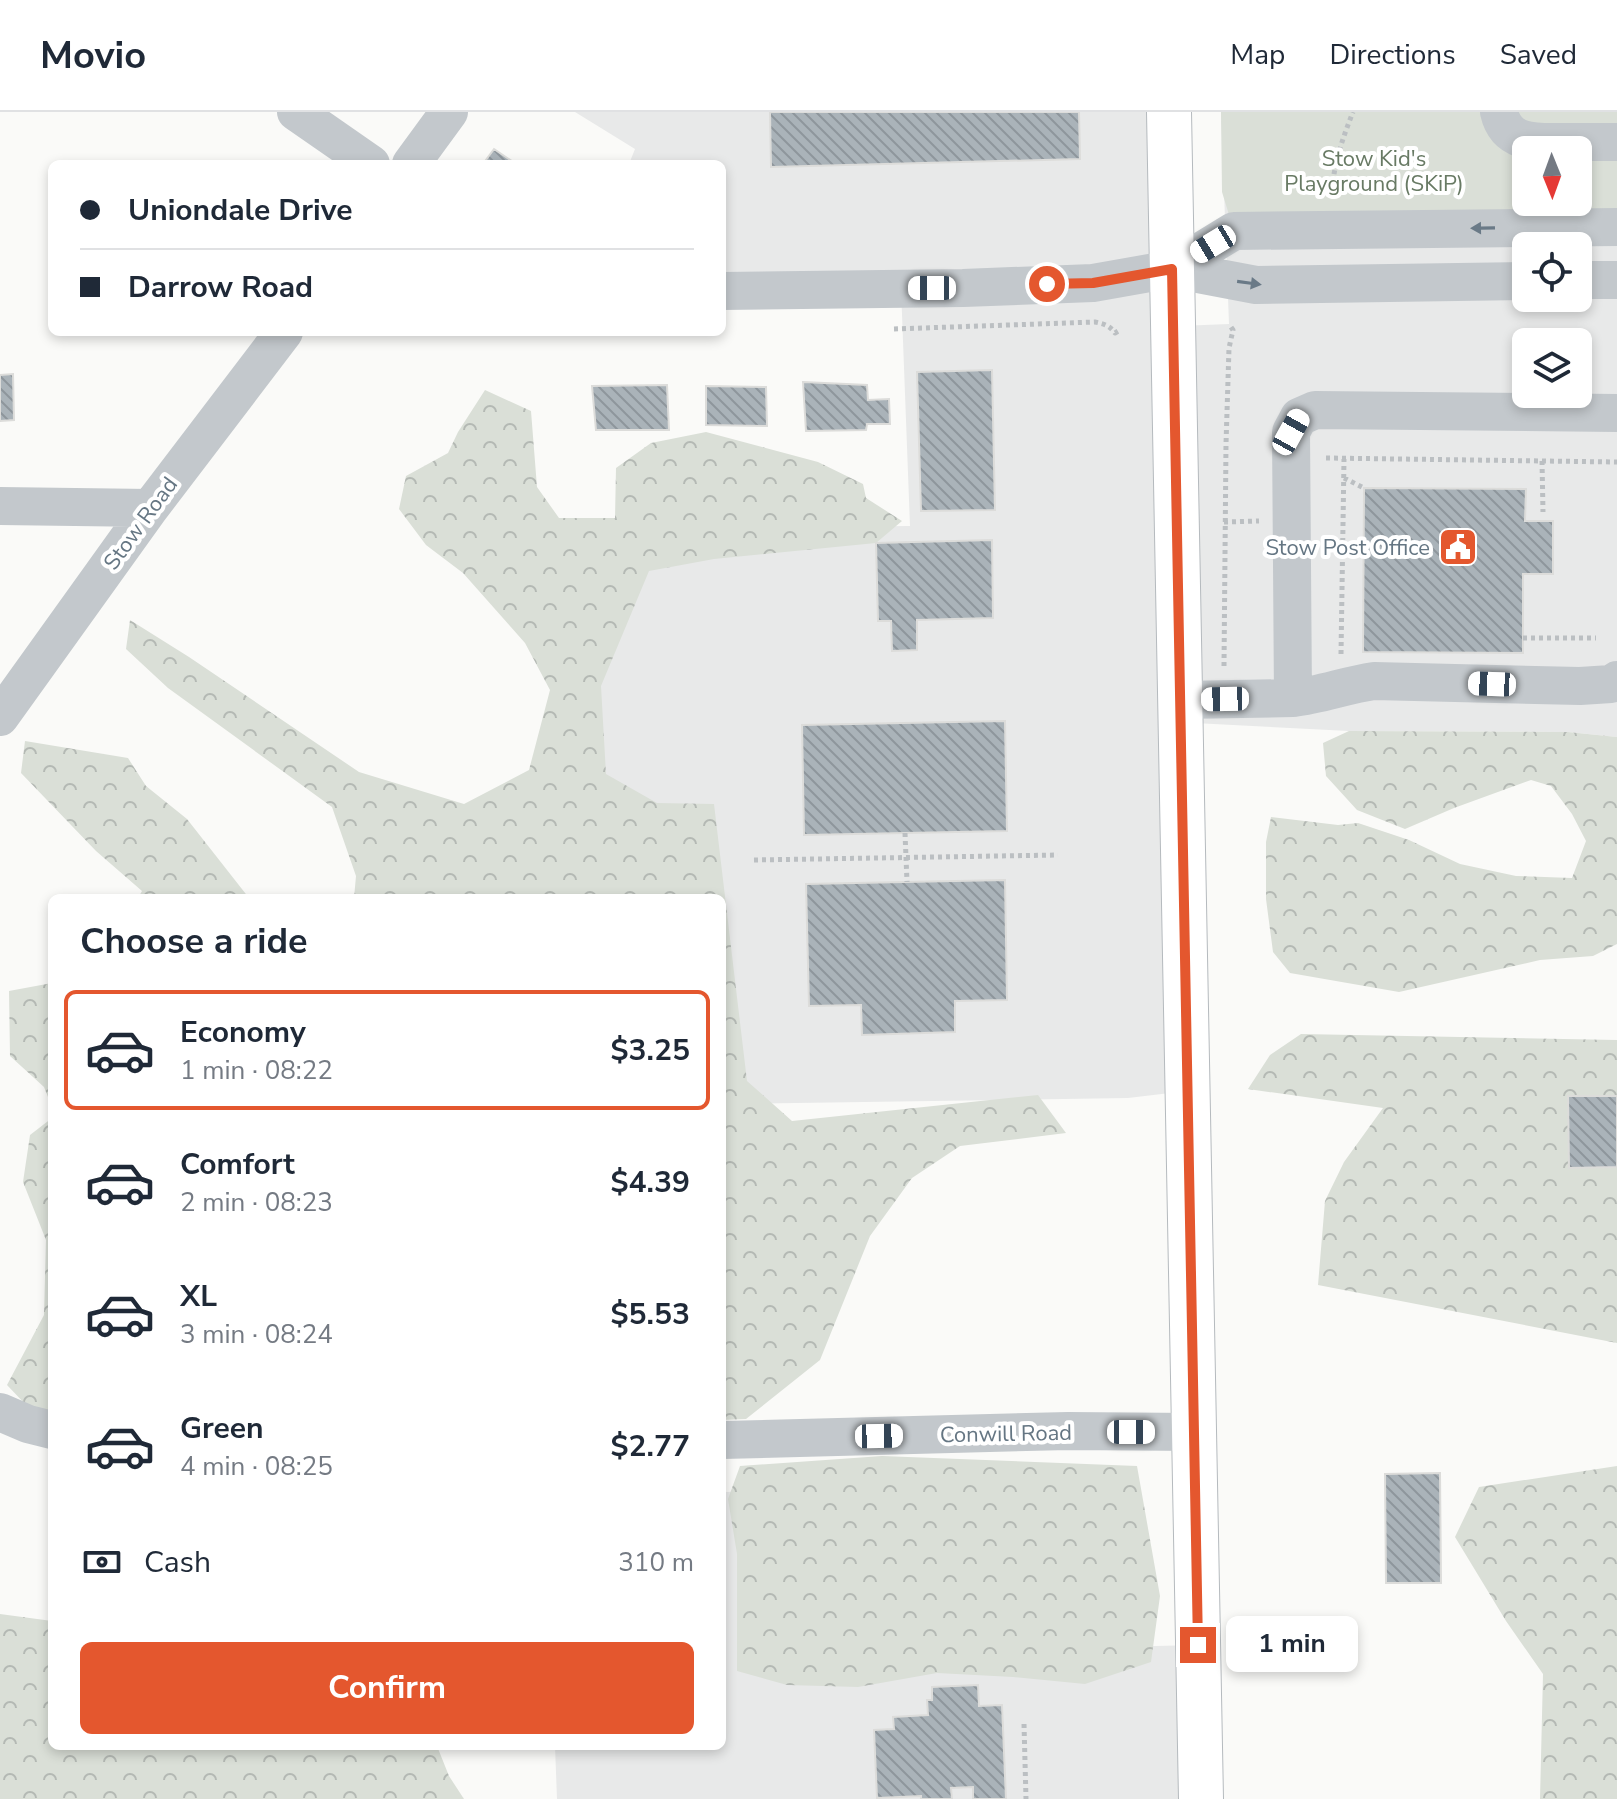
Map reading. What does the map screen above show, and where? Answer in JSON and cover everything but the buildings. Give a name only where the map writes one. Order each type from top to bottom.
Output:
[{"type":"main road","points":[[1169,112],[1201,1799]]},
{"type":"street","points":[[296,112],[365,160]]},
{"type":"street","points":[[414,160],[449,112]]},
{"type":"street","points":[[1499,112],[1507,130],[1530,142],[1617,142]]},
{"type":"street","points":[[1172,269],[1234,231],[1617,227]]},
{"type":"street","points":[[726,291],[1093,283],[1172,269],[1256,285],[1512,281]]},
{"type":"street","points":[[1592,280],[1617,280]]},
{"type":"street","name":"Stow Road","points":[[0,717],[150,508],[281,336]]},
{"type":"street","points":[[1293,698],[1291,432],[1299,417],[1315,410],[1617,413]]},
{"type":"street","points":[[0,506],[150,508]]},
{"type":"street","points":[[1181,700],[1293,698],[1374,681],[1580,686],[1611,684],[1617,680]]},
{"type":"street","points":[[0,1412],[48,1429]]},
{"type":"street","name":"Conwill Road","points":[[726,1440],[1068,1431],[1195,1432]]},
{"type":"path","points":[[1332,207],[1332,180],[1353,112]]},
{"type":"path","points":[[894,329],[1095,322],[1104,324],[1115,333],[1120,330]]},
{"type":"path","points":[[1225,699],[1226,444],[1229,348],[1233,330],[1229,324]]},
{"type":"path","points":[[1312,458],[1617,462]]},
{"type":"path","points":[[1340,688],[1344,459]]},
{"type":"path","points":[[1542,461],[1543,512]]},
{"type":"path","points":[[1344,478],[1364,488]]},
{"type":"path","points":[[1523,638],[1596,638]]},
{"type":"path","points":[[905,833],[907,882]]},
{"type":"path","points":[[754,860],[1058,855]]},
{"type":"path","points":[[1024,1724],[1026,1799]]},
{"type":"shaded area","points":[[575,112],[1162,112],[1164,260],[1093,276],[726,284],[726,160],[631,160],[635,149]]},
{"type":"shaded area","points":[[1221,112],[1617,112],[1617,737],[1568,732],[1349,731],[1194,723],[1179,326],[1229,324]]},
{"type":"shaded area","points":[[1172,269],[1187,1091],[1128,1098],[726,1104],[726,894],[586,894],[575,529],[910,526],[901,288]]},
{"type":"shaded area","points":[[795,1491],[802,1654],[1198,1645],[1201,1799],[557,1799],[555,1750],[726,1750],[726,1492]]},
{"type":"green space","name":"Stow Kid's Playground (SKiP)","points":[[1221,112],[1617,112],[1617,226],[1234,231],[1222,192]]},
{"type":"green space","points":[[485,390],[531,411],[537,487],[559,518],[615,518],[616,468],[651,443],[706,432],[818,462],[863,484],[866,498],[902,521],[876,543],[714,559],[649,571],[601,686],[606,774],[657,803],[714,804],[725,894],[354,894],[356,876],[332,807],[168,688],[126,649],[130,620],[359,772],[464,804],[529,770],[550,690],[525,643],[463,573],[426,545],[399,509],[406,476],[448,453]]},
{"type":"green space","points":[[1349,731],[1568,732],[1617,737],[1617,944],[1593,956],[1540,960],[1399,992],[1290,973],[1273,952],[1266,899],[1266,842],[1271,817],[1338,825],[1358,823],[1409,840],[1460,864],[1516,876],[1572,878],[1586,841],[1572,814],[1551,786],[1531,780],[1405,829],[1357,810],[1326,776],[1323,743]]},
{"type":"green space","points":[[25,741],[128,758],[146,786],[187,819],[246,894],[140,894],[142,891],[96,851],[21,773]]},
{"type":"green space","points":[[726,905],[747,1081],[792,1121],[1038,1095],[1066,1133],[960,1146],[912,1178],[870,1236],[820,1360],[746,1419],[726,1420]]},
{"type":"green space","points":[[48,984],[48,1097],[44,1087],[10,1056],[9,991]]},
{"type":"green space","points":[[1301,1034],[1617,1040],[1617,1343],[1318,1285],[1325,1201],[1344,1162],[1383,1108],[1248,1089],[1270,1055]]},
{"type":"green space","points":[[48,1121],[48,1412],[26,1405],[7,1385],[44,1315],[46,1240],[23,1182],[30,1135]]},
{"type":"green space","points":[[882,1456],[1137,1466],[1160,1596],[1151,1662],[1085,1684],[937,1673],[858,1687],[787,1685],[737,1671],[737,1554],[728,1499],[740,1466]]},
{"type":"green space","points":[[1617,1466],[1617,1799],[1540,1799],[1543,1674],[1506,1621],[1455,1537],[1479,1487]]},
{"type":"green space","points":[[0,1614],[48,1620],[48,1750],[439,1750],[449,1776],[464,1799],[0,1799]]},
{"type":"place","name":"Stow Post Office","points":[[1458,547]]},
{"type":"route","points":[[1047,284],[1093,283],[1172,269],[1198,1645]]}]
